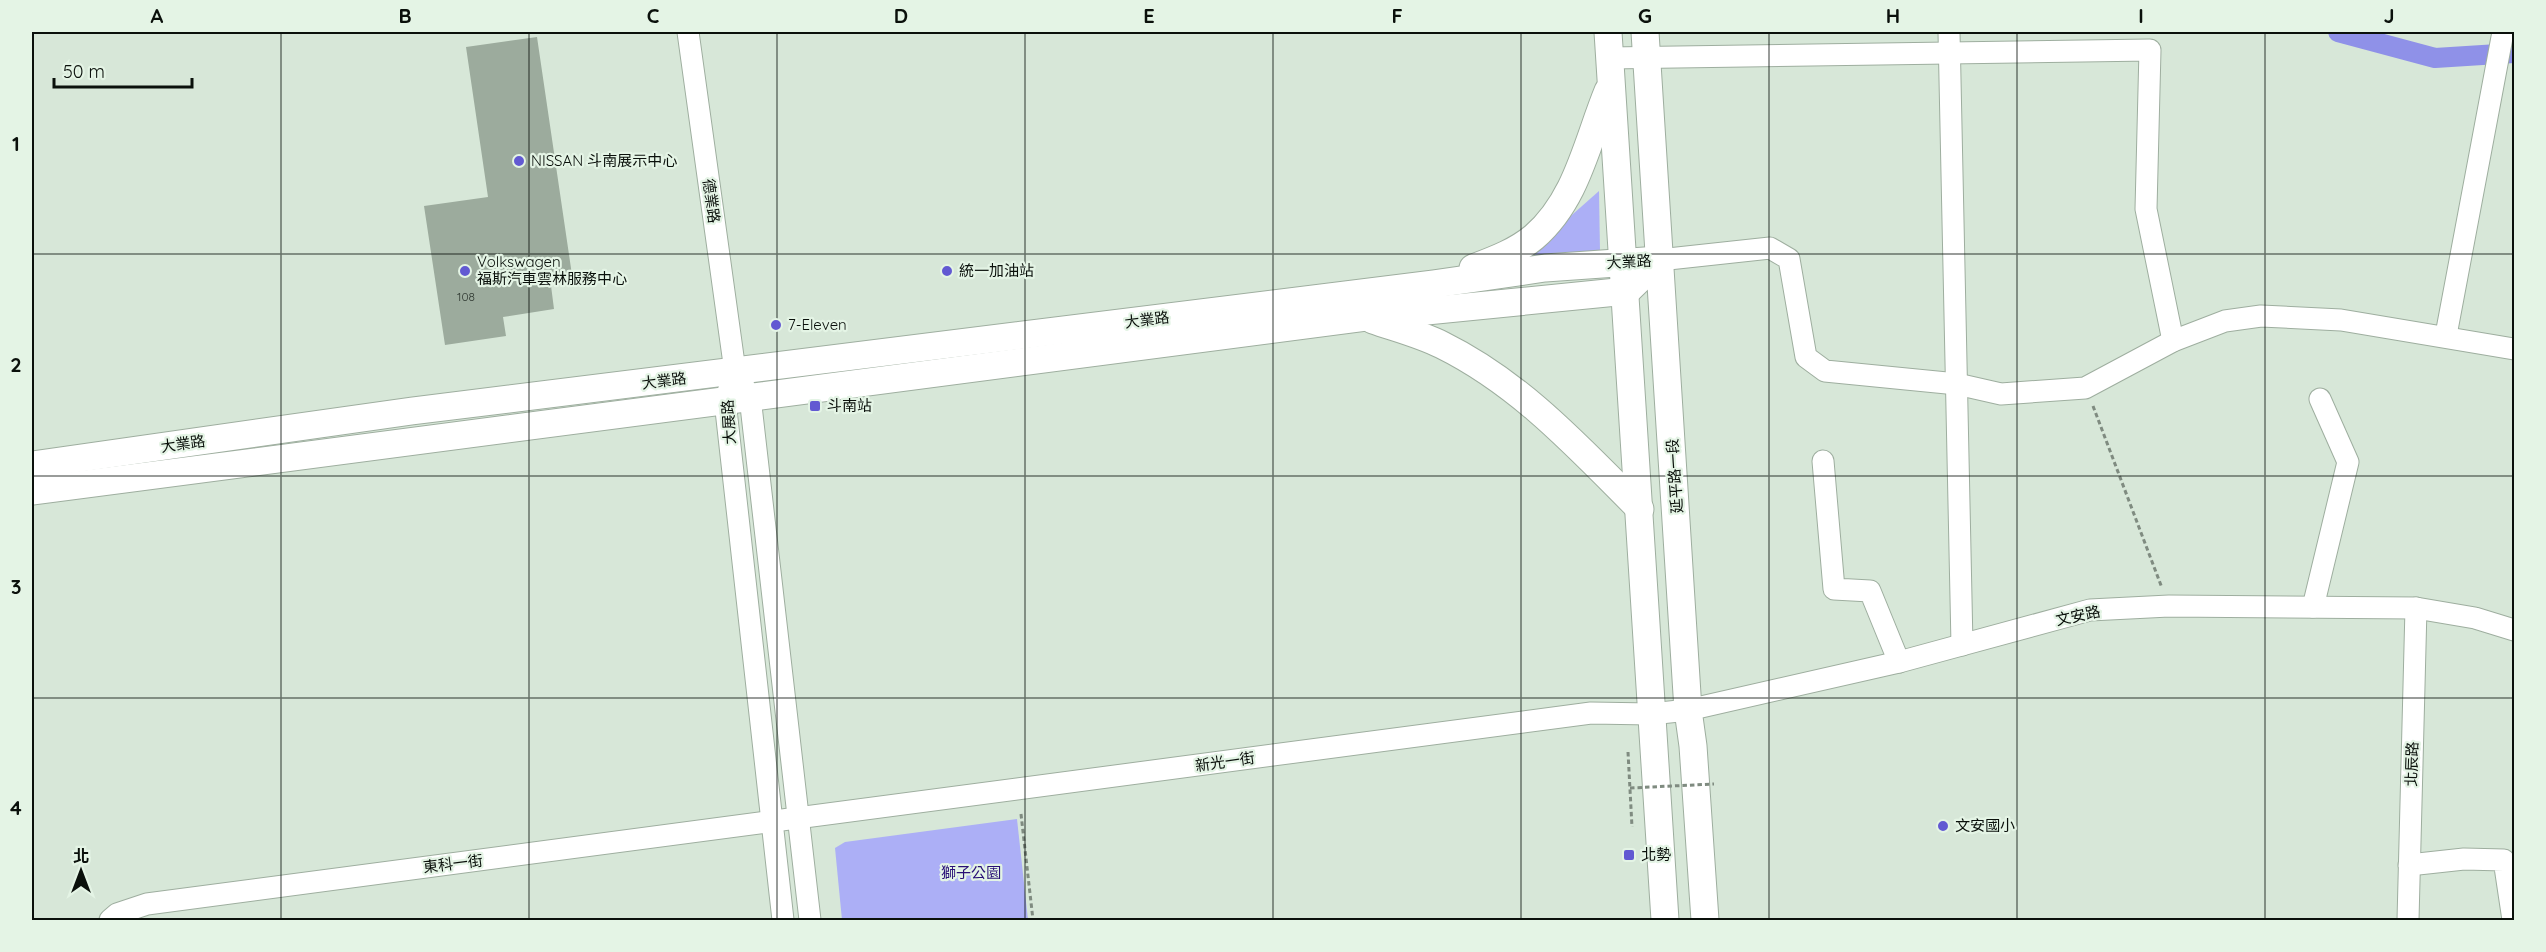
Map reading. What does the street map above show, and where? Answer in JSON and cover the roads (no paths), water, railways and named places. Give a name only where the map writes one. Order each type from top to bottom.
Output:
[{"type":"main road","name":"延平路一段","points":[[1645,44],[1677,499],[1688,710],[1693,746],[1705,921]]},
{"type":"main road","points":[[1609,45],[1610,85],[1627,291],[1665,921]]},
{"type":"main road","points":[[1434,284],[1508,254],[1534,237],[1558,212],[1581,168],[1610,85]]},
{"type":"main road","name":"大業路","points":[[32,472],[73,486],[415,439],[927,374],[1225,323],[1434,284],[1545,268],[1659,260]]},
{"type":"main road","name":"大業路","points":[[32,472],[412,411],[922,347],[1225,323],[1366,317],[1627,291],[1659,260]]},
{"type":"main road","points":[[1366,317],[1442,345],[1508,385],[1558,427],[1640,509]]},
{"type":"main road","points":[[922,347],[927,374]]},
{"type":"main road","points":[[412,411],[415,439]]},
{"type":"street","name":"德業路","points":[[688,32],[735,371]]},
{"type":"street","points":[[2446,335],[2498,70],[2503,32]]},
{"type":"street","points":[[1949,42],[1962,645]]},
{"type":"street","points":[[1609,45],[1949,42],[2150,50],[2146,209],[2173,341]]},
{"type":"street","points":[[1659,260],[1770,248],[1789,259],[1806,357],[1825,371],[1958,384],[2001,394],[2085,388],[2173,341],[2225,321],[2261,316],[2341,320],[2446,335],[2514,349]]},
{"type":"street","name":"大展路","points":[[735,371],[771,823],[783,921]]},
{"type":"street","name":"大展路","points":[[738,399],[800,819],[810,921]]},
{"type":"street","points":[[2313,607],[2348,462],[2320,399]]},
{"type":"street","points":[[1823,461],[1834,589],[1870,591],[1899,662]]},
{"type":"street","points":[[32,501],[73,486]]},
{"type":"street","name":"文安路","points":[[1651,714],[1688,710],[1899,662],[2090,610],[2169,606],[2416,608],[2475,618],[2514,630]]},
{"type":"street","name":"北辰路","points":[[2408,921],[2416,608]]},
{"type":"street","name":"新光一街","points":[[800,819],[1591,713],[1651,714]]},
{"type":"street","name":"東科一街","points":[[110,921],[117,914],[147,904],[800,819]]},
{"type":"street","points":[[2409,865],[2463,860],[2504,860],[2513,920]]},
{"type":"waterway","points":[[2338,32],[2435,58],[2514,53]]},
{"type":"place","name":"NISSAN 斗南展示中心","points":[[519,161]]},
{"type":"place","name":"Volkswagen 福斯汽車雲林服務中心","points":[[465,271]]},
{"type":"place","name":"統一加油站","points":[[947,271]]},
{"type":"place","name":"7-Eleven","points":[[776,325]]},
{"type":"place","name":"斗南站","points":[[815,406]]},
{"type":"place","name":"文安國小","points":[[1943,826]]},
{"type":"place","name":"北勢","points":[[1629,855]]},
{"type":"park label","name":"獅子公園","points":[[971,873]]}]
